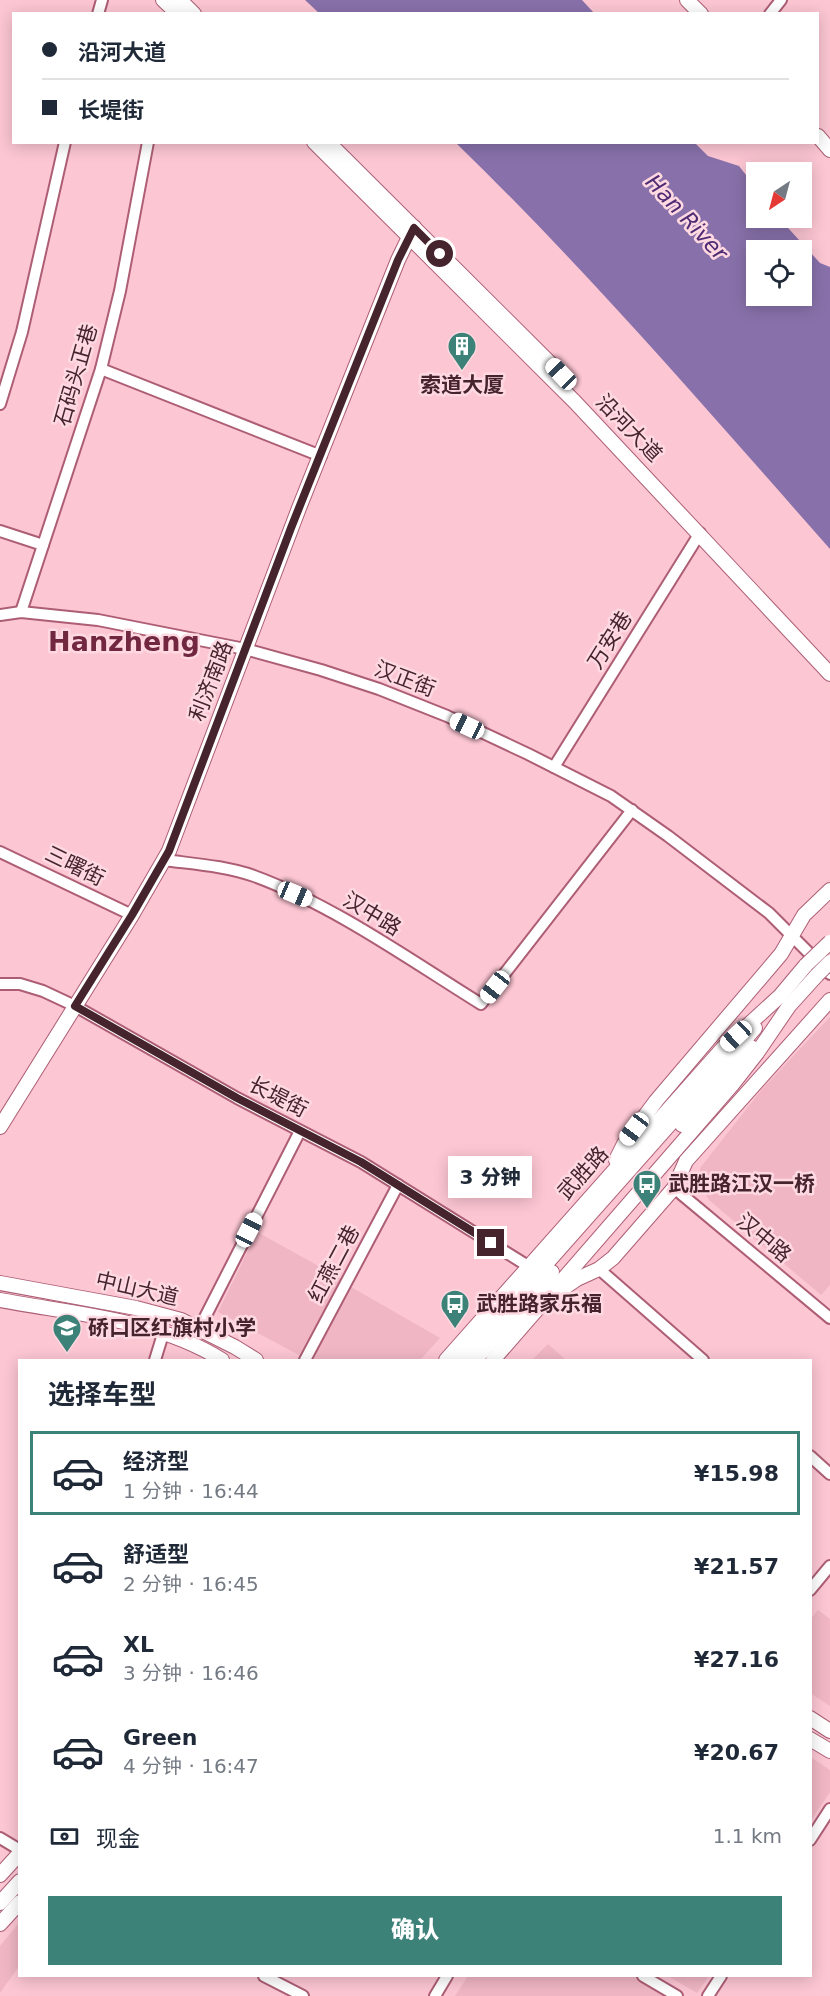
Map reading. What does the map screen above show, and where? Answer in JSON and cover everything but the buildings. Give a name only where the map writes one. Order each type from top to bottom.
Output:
[{"type":"main road","points":[[163,0],[176,12]]},
{"type":"main road","points":[[180,0],[192,12]]},
{"type":"main road","points":[[687,0],[699,12]]},
{"type":"main road","points":[[819,137],[830,150]]},
{"type":"main road","name":"沿河大道","points":[[316,144],[517,329],[830,660]]},
{"type":"main road","name":"沿河大道","points":[[330,144],[700,533],[830,674]]},
{"type":"main road","name":"利济南路","points":[[0,1127],[164,860],[398,260],[412,232]]},
{"type":"main road","points":[[608,1176],[624,1144],[656,1101],[781,954],[804,915],[830,890]]},
{"type":"main road","name":"武胜路","points":[[447,1359],[723,1048],[780,996],[806,965],[830,942]]},
{"type":"main road","points":[[462,1359],[754,1038],[823,975],[830,962]]},
{"type":"main road","points":[[476,1359],[754,1038],[780,996]]},
{"type":"main road","points":[[686,1161],[830,1000]]},
{"type":"main road","points":[[493,1359],[746,1068],[789,1006]]},
{"type":"main road","points":[[541,1304],[613,1258],[674,1188],[699,1124]]},
{"type":"main road","name":"中山大道","points":[[0,1283],[136,1308],[181,1320],[254,1359]]},
{"type":"main road","name":"中山大道","points":[[0,1300],[124,1323],[164,1334],[220,1359]]},
{"type":"main road","points":[[812,1719],[830,1731]]},
{"type":"main road","points":[[812,1740],[830,1751]]},
{"type":"main road","points":[[0,1875],[18,1853]]},
{"type":"main road","points":[[0,1886],[18,1867]]},
{"type":"main road","points":[[0,1903],[18,1883]]},
{"type":"main road","points":[[0,1924],[18,1904]]},
{"type":"street","points":[[772,12],[782,0]]},
{"type":"street","points":[[0,404],[22,332],[65,144]]},
{"type":"street","name":"石码头正巷","points":[[21,612],[101,369],[120,291],[148,144]]},
{"type":"street","points":[[101,369],[321,456]]},
{"type":"street","points":[[0,531],[43,545]]},
{"type":"street","name":"万安巷","points":[[554,767],[700,533]]},
{"type":"street","name":"汉正街","points":[[0,615],[21,612],[98,620],[245,649],[379,689],[447,716],[554,767],[611,796],[632,810],[769,913],[791,934],[823,975]]},
{"type":"street","name":"汉中路","points":[[164,860],[253,875],[316,903],[481,1004],[632,810]]},
{"type":"street","name":"三曙街","points":[[0,852],[132,915]]},
{"type":"street","name":"长堤街","points":[[0,984],[20,984],[43,991],[75,1006],[237,1098],[361,1162],[528,1266]]},
{"type":"street","points":[[198,1329],[300,1131]]},
{"type":"street","name":"红燕二巷","points":[[306,1359],[398,1185]]},
{"type":"street","name":"汉中路","points":[[674,1188],[830,1318]]},
{"type":"street","points":[[599,1269],[702,1359]]},
{"type":"street","points":[[155,1359],[164,1334]]},
{"type":"street","points":[[812,1458],[830,1474]]},
{"type":"street","points":[[812,1588],[830,1566]]},
{"type":"street","points":[[812,1837],[830,1809]]},
{"type":"street","points":[[0,1838],[18,1850]]},
{"type":"street","points":[[270,1977],[303,1996]]},
{"type":"street","points":[[435,1996],[446,1977]]},
{"type":"street","points":[[645,1977],[677,1996]]},
{"type":"street","points":[[708,1996],[720,1977]]},
{"type":"shaded area","points":[[830,1017],[830,1285],[821,1295],[709,1200],[701,1186],[700,1168],[763,1088]]},
{"type":"shaded area","points":[[257,1232],[342,1279],[299,1355],[218,1312]]},
{"type":"shaded area","points":[[351,1287],[440,1338],[421,1359],[314,1359]]},
{"type":"shaded area","points":[[548,1344],[565,1359],[533,1359]]},
{"type":"shaded area","points":[[818,1610],[830,1619],[830,1706],[812,1694],[812,1618]]},
{"type":"shaded area","points":[[812,1758],[830,1770],[830,1792],[812,1819]]},
{"type":"shaded area","points":[[18,1924],[18,1967],[0,1993],[0,1946]]},
{"type":"shaded area","points":[[467,1977],[635,1977],[667,1996],[455,1996]]},
{"type":"shaded area","points":[[670,1977],[708,1977],[697,1993]]},
{"type":"water","points":[[305,0],[582,0],[593,12],[318,12]]},
{"type":"water","name":"Han River","points":[[457,144],[696,144],[708,156],[739,166],[746,175],[746,228],[788,228],[799,240],[746,240],[746,306],[812,306],[812,254],[820,263],[830,267],[830,549],[647,342],[553,241]]},
{"type":"place","name":"索道大厦","points":[[462,372]]},
{"type":"place","name":"武胜路江汉一桥","points":[[647,1210]]},
{"type":"place","name":"武胜路家乐福","points":[[455,1330]]},
{"type":"place","name":"硚口区红旗村小学","points":[[67,1354]]},
{"type":"district","name":"Hanzheng","points":[[124,642]]},
{"type":"route","points":[[440,254],[414,228],[398,260],[299,508],[169,851],[75,1006],[237,1098],[361,1162],[491,1243]]}]
